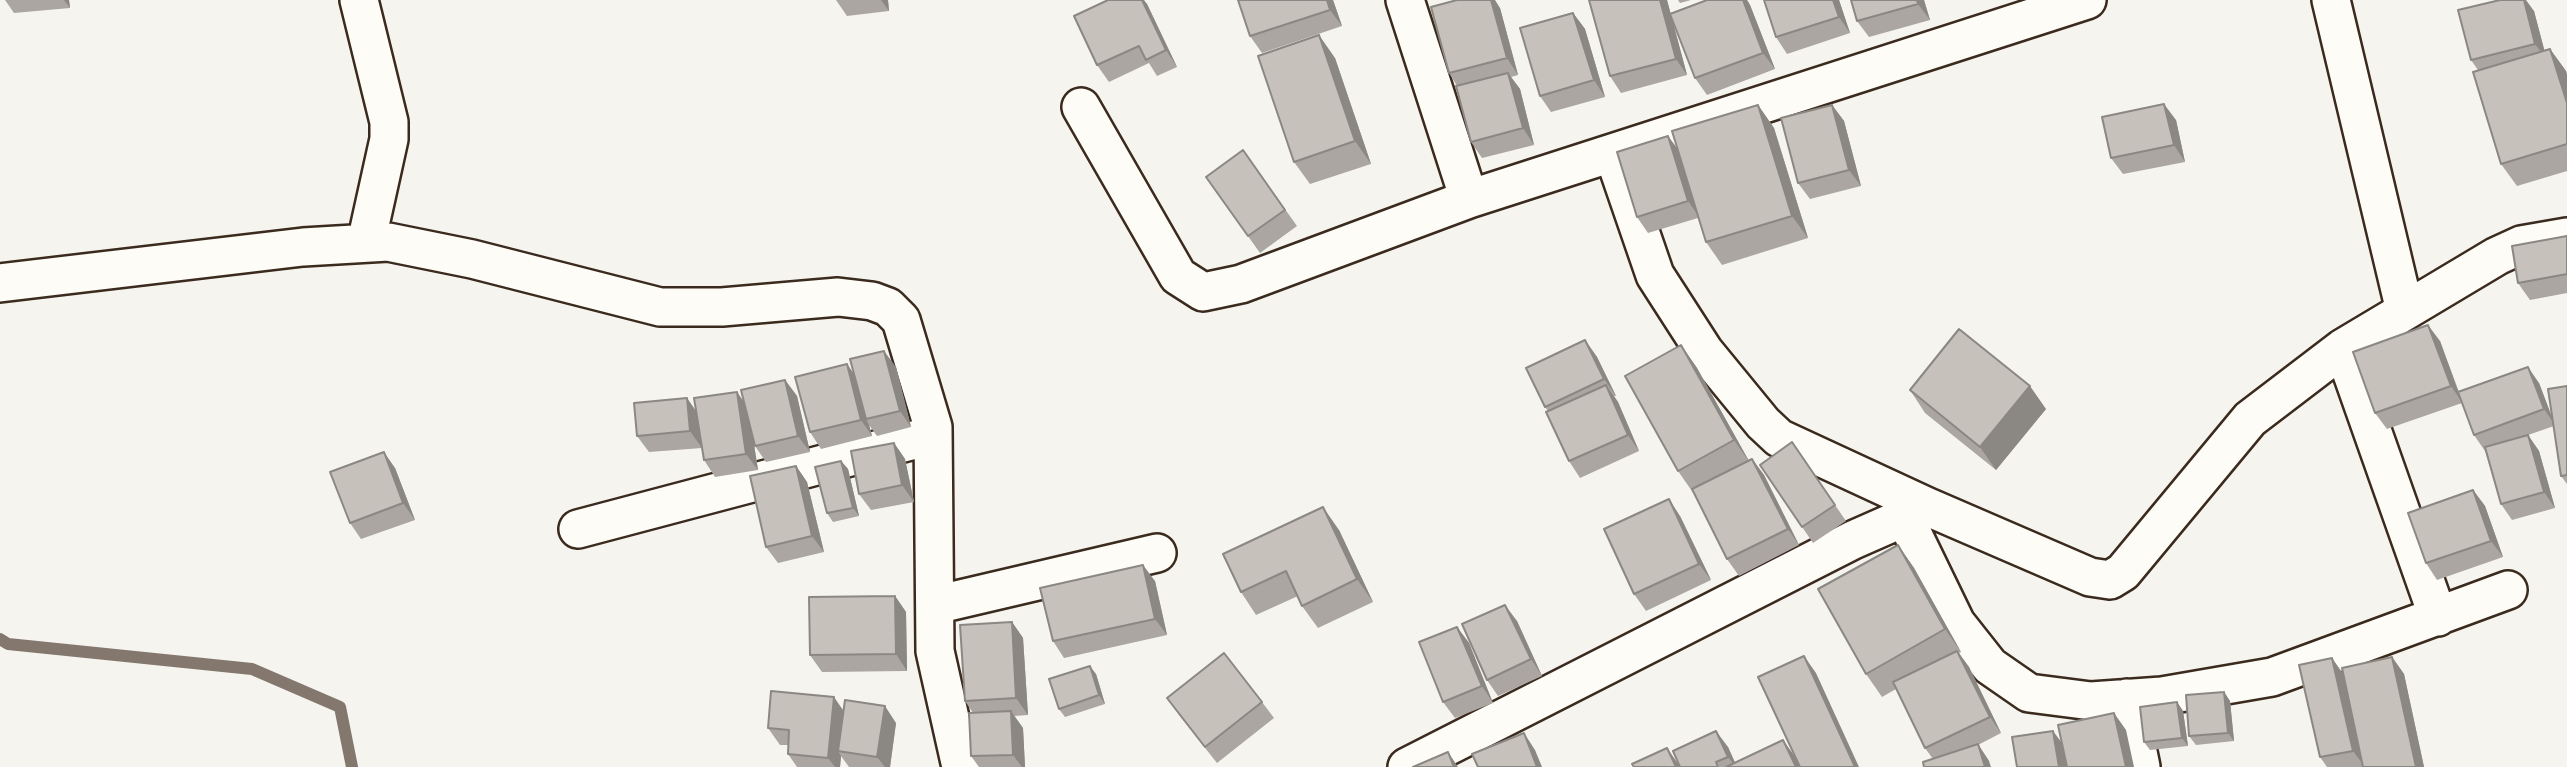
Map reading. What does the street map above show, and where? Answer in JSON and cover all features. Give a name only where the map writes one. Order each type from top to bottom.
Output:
[{"type":"street","points":[[359,0],[389,122],[389,139],[366,243]]},
{"type":"street","points":[[1081,107],[1178,276],[1203,292],[1241,284],[1469,199],[2087,0]]},
{"type":"street","points":[[2331,0],[2404,311]]},
{"type":"street","points":[[1444,4],[1407,8],[1469,199]]},
{"type":"street","points":[[1613,153],[1655,275],[1704,352],[1763,423],[1779,438],[1916,513],[2090,577],[2110,580],[2123,572],[2250,419],[2343,348],[2497,256],[2521,245],[2567,237]]},
{"type":"street","points":[[0,283],[303,247],[388,242],[472,259],[660,307],[722,307],[838,296],[872,301],[888,307],[901,320],[933,427],[935,651],[961,767]]},
{"type":"street","points":[[2343,348],[2438,617]]},
{"type":"street","points":[[578,529],[933,435]]},
{"type":"street","points":[[1916,513],[1956,623],[1990,666],[2029,693],[2091,701],[2162,696],[2272,677],[2508,590]]},
{"type":"street","points":[[1407,767],[1853,540],[1916,513]]},
{"type":"street","points":[[935,606],[1157,552]]},
{"type":"street","points":[[2127,698],[2141,767]]},
{"type":"building","points":[[1108,0],[1142,0],[1166,50],[1146,60],[1139,46],[1097,65],[1074,16]]},
{"type":"building","points":[[1238,0],[1327,0],[1330,10],[1250,36]]},
{"type":"building","points":[[1457,0],[1491,0],[1507,58],[1449,73],[1431,7]]},
{"type":"building","points":[[1589,0],[1660,0],[1676,59],[1610,76]]},
{"type":"building","points":[[1707,0],[1743,0],[1763,53],[1695,78],[1670,14]]},
{"type":"building","points":[[1764,0],[1833,0],[1839,17],[1776,37]]},
{"type":"building","points":[[1851,0],[1917,0],[1918,4],[1857,21]]},
{"type":"building","points":[[2500,0],[2524,0],[2535,44],[2471,60],[2458,10]]},
{"type":"building","points":[[1573,13],[1594,80],[1540,96],[1520,28]]},
{"type":"building","points":[[1319,35],[1355,141],[1294,162],[1258,56]]},
{"type":"building","points":[[2550,49],[2567,103],[2567,144],[2501,164],[2473,72]]},
{"type":"building","points":[[1508,73],[1523,128],[1471,142],[1456,86]]},
{"type":"building","points":[[2164,104],[2174,145],[2111,158],[2102,117]]},
{"type":"building","points":[[1758,105],[1792,216],[1706,242],[1672,131]]},
{"type":"building","points":[[1832,105],[1849,170],[1798,183],[1781,118]]},
{"type":"building","points":[[1668,136],[1688,201],[1637,217],[1617,152]]},
{"type":"building","points":[[1243,150],[1285,210],[1248,236],[1206,177]]},
{"type":"building","points":[[2567,236],[2567,274],[2518,283],[2512,246]]},
{"type":"building","points":[[2428,325],[2451,386],[2375,413],[2353,352]]},
{"type":"building","points":[[1959,329],[2030,386],[1980,447],[1910,390]]},
{"type":"building","points":[[1585,340],[1604,379],[1545,407],[1526,368]]},
{"type":"building","points":[[1681,345],[1734,440],[1678,471],[1625,376]]},
{"type":"building","points":[[884,351],[900,411],[866,419],[850,359]]},
{"type":"building","points":[[847,364],[861,420],[810,432],[795,377]]},
{"type":"building","points":[[2528,367],[2544,409],[2474,435],[2458,392]]},
{"type":"building","points":[[785,380],[798,436],[755,446],[741,390]]},
{"type":"building","points":[[1606,385],[1628,435],[1569,461],[1546,412]]},
{"type":"building","points":[[2567,386],[2567,475],[2561,476],[2548,389]]},
{"type":"building","points":[[737,392],[746,454],[704,460],[694,398]]},
{"type":"building","points":[[687,398],[690,431],[637,436],[634,403]]},
{"type":"building","points":[[2528,435],[2544,492],[2501,504],[2485,447]]},
{"type":"building","points":[[1792,442],[1835,505],[1802,527],[1760,465]]},
{"type":"building","points":[[894,443],[902,485],[859,494],[851,451]]},
{"type":"building","points":[[384,452],[403,503],[350,523],[330,472]]},
{"type":"building","points":[[1752,459],[1788,529],[1727,559],[1692,489]]},
{"type":"building","points":[[841,461],[853,508],[827,513],[815,467]]},
{"type":"building","points":[[796,466],[812,536],[766,547],[750,476]]},
{"type":"building","points":[[2473,490],[2491,541],[2426,563],[2408,513]]},
{"type":"building","points":[[1669,499],[1699,564],[1634,594],[1604,529]]},
{"type":"building","points":[[1323,507],[1357,579],[1302,606],[1286,571],[1241,592],[1223,554]]},
{"type":"building","points":[[1898,545],[1945,629],[1866,674],[1818,589]]},
{"type":"building","points":[[1143,565],[1155,619],[1053,641],[1040,588]]},
{"type":"building","points":[[895,596],[896,654],[810,655],[809,597]]},
{"type":"building","points":[[1505,605],[1531,659],[1487,680],[1462,624]]},
{"type":"building","points":[[1012,622],[1016,698],[965,701],[960,625]]},
{"type":"building","points":[[1457,627],[1482,686],[1443,702],[1419,642]]},
{"type":"building","points":[[1957,651],[1990,717],[1925,748],[1893,682]]},
{"type":"building","points":[[1224,653],[1262,702],[1205,747],[1167,698]]},
{"type":"building","points":[[1804,656],[1855,767],[1800,767],[1758,677]]},
{"type":"building","points":[[2392,657],[2416,767],[2363,767],[2342,668]]},
{"type":"building","points":[[2332,658],[2353,751],[2320,757],[2299,665]]},
{"type":"building","points":[[1090,666],[1099,695],[1059,709],[1049,679]]},
{"type":"building","points":[[771,691],[834,697],[828,758],[788,754],[789,730],[768,728]]},
{"type":"building","points":[[2224,692],[2228,733],[2189,736],[2186,695]]},
{"type":"building","points":[[845,700],[885,706],[877,757],[838,751]]},
{"type":"building","points":[[2177,702],[2182,738],[2144,742],[2140,707]]},
{"type":"building","points":[[1011,711],[1013,755],[971,756],[969,713]]},
{"type":"building","points":[[2114,713],[2126,767],[2067,767],[2058,725]]},
{"type":"building","points":[[1716,731],[1728,757],[1716,762],[1718,767],[1680,767],[1673,751]]},
{"type":"building","points":[[2053,731],[2059,767],[2017,767],[2012,737]]},
{"type":"building","points":[[1524,733],[1537,767],[1478,767],[1472,754]]},
{"type":"building","points":[[1783,740],[1796,767],[1726,767]]},
{"type":"building","points":[[1978,744],[1985,767],[1924,767],[1923,762]]},
{"type":"building","points":[[1667,748],[1676,767],[1634,767],[1632,764]]},
{"type":"building","points":[[1448,752],[1454,767],[1413,767]]},
{"type":"waterway","points":[[0,639],[8,644],[252,669],[340,707],[352,767]]}]
